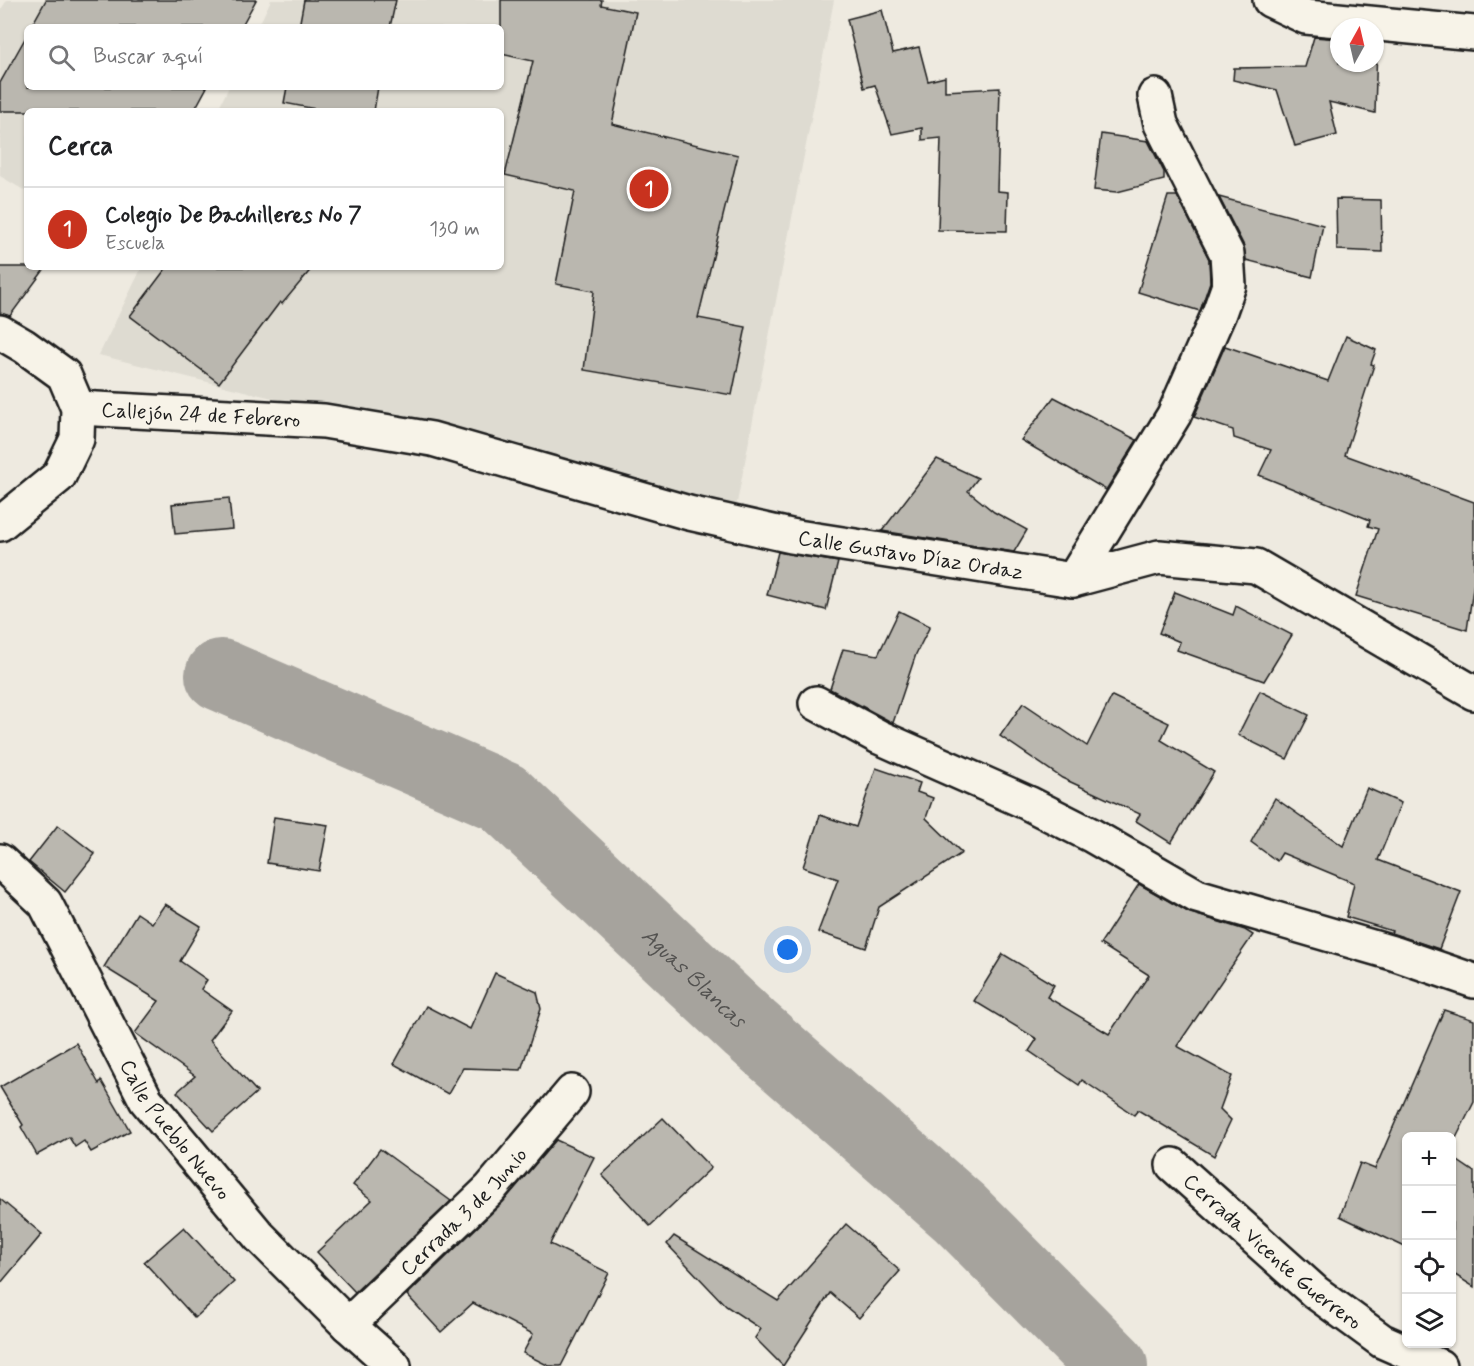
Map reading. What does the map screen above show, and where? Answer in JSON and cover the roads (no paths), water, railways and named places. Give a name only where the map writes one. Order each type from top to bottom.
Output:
[{"type":"street","points":[[1270,0],[1306,17],[1474,33]]},
{"type":"street","points":[[1073,580],[1174,414],[1229,285],[1227,254],[1161,124],[1155,96]]},
{"type":"street","points":[[0,332],[64,375],[78,408],[77,440],[59,476],[0,524]]},
{"type":"street","name":"Callejón 24 de Febrero","points":[[78,408],[324,421]]},
{"type":"street","name":"Calle Gustavo Díaz Ordaz","points":[[324,421],[432,439],[689,513],[790,536],[1073,580],[1159,557],[1256,566],[1474,693]]},
{"type":"street","points":[[816,703],[879,737],[1039,808],[1197,896],[1396,954],[1474,981]]},
{"type":"street","name":"Calle Pueblo Nuevo","points":[[0,861],[45,903],[146,1100],[259,1236],[348,1325],[394,1366]]},
{"type":"street","name":"Cerrada 3 de Junio","points":[[348,1325],[490,1189],[572,1092]]},
{"type":"street","name":"Cerrada Vicente Guerrero","points":[[1173,1165],[1315,1292],[1382,1341],[1438,1366]]},
{"type":"waterway","name":"Aguas Blancas","points":[[221,675],[503,797],[750,1029],[960,1213],[1112,1366]]},
{"type":"place","name":"Colegio De Bachilleres No 7","points":[[649,189]]}]
